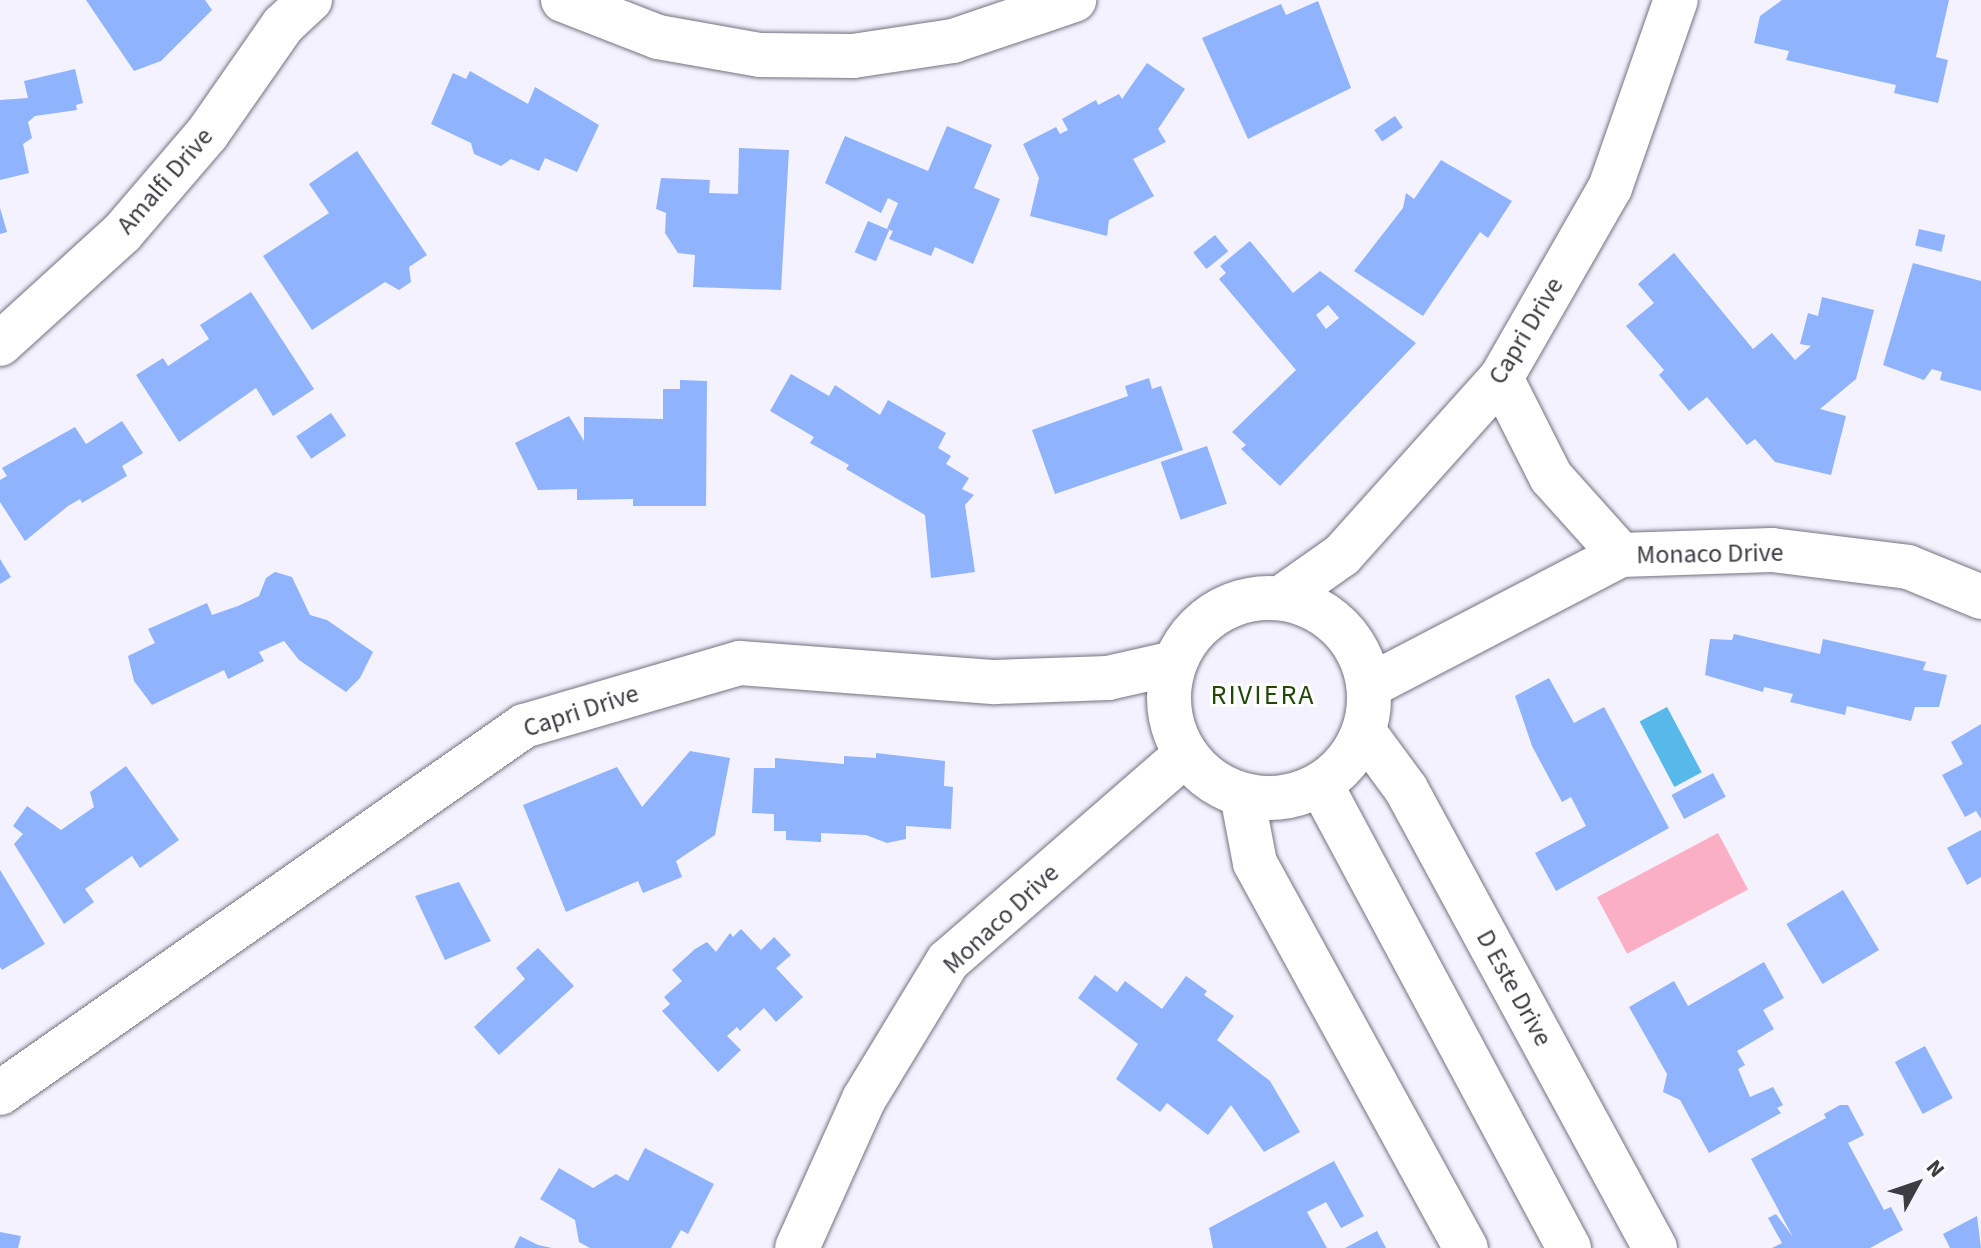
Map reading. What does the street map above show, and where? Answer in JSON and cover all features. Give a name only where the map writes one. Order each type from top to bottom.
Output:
[{"type":"street","name":"Amalfi Drive","points":[[0,344],[47,307],[122,233],[207,134],[283,25],[310,0]]},
{"type":"street","points":[[563,0],[658,37],[760,55],[853,56],[953,41],[1074,0]]},
{"type":"street","name":"Capri Drive","points":[[1281,598],[1342,555],[1501,378],[1610,188],[1676,0]]},
{"type":"street","points":[[1501,378],[1551,477],[1621,555]]},
{"type":"street","name":"Monaco Drive","points":[[1369,686],[1621,555],[1772,550],[1908,567],[1981,597]]},
{"type":"street","points":[[1281,598],[1313,607],[1340,626],[1360,654],[1369,686],[1364,732],[1347,762],[1321,785],[1296,795],[1242,795],[1202,772],[1186,754],[1173,726],[1168,694],[1174,663],[1191,634],[1216,611],[1247,599],[1281,598]]},
{"type":"street","name":"Capri Drive","points":[[0,1093],[524,726],[740,663],[995,682],[1108,678],[1174,663]]},
{"type":"street","name":"D Este Drive","points":[[1364,732],[1406,789],[1655,1248]]},
{"type":"street","name":"Monaco Drive","points":[[797,1248],[864,1099],[948,961],[1186,754]]},
{"type":"street","points":[[1321,785],[1569,1248]]},
{"type":"street","points":[[1242,795],[1255,863],[1466,1248]]},
{"type":"shaded area","points":[[1718,833],[1748,890],[1627,954],[1597,897]]},
{"type":"water","points":[[1667,707],[1702,772],[1674,787],[1640,722]]},
{"type":"building","points":[[86,0],[205,0],[212,10],[161,61],[134,71]]},
{"type":"building","points":[[1782,0],[1949,0],[1936,57],[1948,60],[1938,103],[1894,93],[1896,85],[1786,60],[1789,51],[1754,43],[1760,16]]},
{"type":"building","points":[[1318,1],[1351,88],[1248,139],[1202,38],[1281,4],[1286,15]]},
{"type":"building","points":[[1147,63],[1185,89],[1158,129],[1166,142],[1133,159],[1154,196],[1109,220],[1107,236],[1030,216],[1039,178],[1023,144],[1056,127],[1060,134],[1068,130],[1062,119],[1096,100],[1098,105],[1119,94],[1122,99]]},
{"type":"building","points":[[75,69],[83,103],[76,105],[77,110],[35,116],[28,122],[32,138],[23,144],[29,173],[0,180],[0,100],[28,98],[24,81]]},
{"type":"building","points":[[470,71],[528,104],[535,87],[599,125],[577,172],[545,158],[539,171],[511,159],[501,166],[474,154],[471,143],[431,124],[453,73],[466,79]]},
{"type":"building","points":[[1395,116],[1403,128],[1382,142],[1374,130]]},
{"type":"building","points":[[947,126],[992,145],[974,188],[1000,199],[973,264],[935,247],[931,256],[889,239],[893,231],[887,229],[898,203],[888,198],[881,213],[825,183],[845,136],[928,171]]},
{"type":"building","points":[[739,148],[789,150],[781,290],[693,287],[695,255],[678,253],[665,233],[666,213],[656,209],[661,178],[710,180],[709,193],[738,194]]},
{"type":"building","points":[[357,151],[427,255],[409,267],[411,282],[399,290],[385,282],[312,330],[263,256],[329,213],[309,184]]},
{"type":"building","points":[[1441,160],[1512,201],[1488,238],[1480,232],[1423,316],[1354,271],[1403,208],[1406,193],[1414,199]]},
{"type":"building","points":[[0,208],[7,232],[0,234]]},
{"type":"building","points":[[868,221],[889,230],[876,261],[855,252]]},
{"type":"building","points":[[1919,229],[1945,235],[1941,252],[1915,246]]},
{"type":"building","points":[[1215,235],[1228,251],[1206,269],[1193,253]]},
{"type":"building","points":[[1250,241],[1293,293],[1320,271],[1416,343],[1280,486],[1241,449],[1246,445],[1232,432],[1296,370],[1219,279],[1226,273],[1220,266]],"holes":[[[1328,305],[1339,318],[1326,329],[1316,315]]]},
{"type":"building","points":[[1674,253],[1753,349],[1772,333],[1795,360],[1811,346],[1800,344],[1808,313],[1818,316],[1822,297],[1874,310],[1856,379],[1820,409],[1846,416],[1831,475],[1775,462],[1755,439],[1747,445],[1707,397],[1689,411],[1659,375],[1664,370],[1626,326],[1654,303],[1638,284]]},
{"type":"building","points":[[1913,263],[1981,281],[1981,391],[1940,380],[1942,372],[1932,369],[1924,380],[1883,365]]},
{"type":"building","points":[[251,292],[314,389],[273,416],[256,388],[179,442],[136,375],[163,358],[168,366],[209,339],[200,325]]},
{"type":"building","points":[[791,374],[829,396],[835,385],[880,415],[888,400],[946,433],[938,448],[951,456],[946,464],[969,478],[962,489],[974,495],[965,505],[975,572],[931,578],[925,515],[846,469],[849,465],[810,443],[814,437],[770,411]]},
{"type":"building","points":[[1149,378],[1152,389],[1161,386],[1183,450],[1055,494],[1032,430],[1128,396],[1125,386]]},
{"type":"building","points":[[680,380],[707,381],[706,506],[633,506],[633,499],[577,500],[577,489],[538,490],[515,443],[569,416],[584,441],[584,417],[663,419],[663,389],[680,389]]},
{"type":"building","points":[[331,413],[346,435],[311,459],[296,436]]},
{"type":"building","points":[[122,421],[143,453],[122,466],[127,476],[82,503],[80,499],[68,506],[25,541],[0,502],[0,480],[7,476],[2,468],[75,427],[86,444]]},
{"type":"building","points":[[1207,446],[1227,504],[1181,520],[1161,462]]},
{"type":"building","points":[[0,559],[11,577],[0,584]]},
{"type":"building","points":[[275,572],[292,577],[310,615],[327,620],[373,652],[360,678],[346,692],[299,660],[284,641],[259,652],[264,661],[228,679],[224,670],[152,705],[134,681],[128,656],[155,643],[148,629],[207,603],[212,615],[238,606],[259,596],[266,578]]},
{"type":"building","points":[[1734,634],[1820,654],[1823,639],[1926,662],[1923,670],[1947,675],[1939,707],[1915,707],[1911,721],[1847,706],[1845,715],[1790,702],[1793,694],[1764,687],[1763,692],[1705,675],[1710,639],[1732,640]]},
{"type":"building","points":[[1549,678],[1574,723],[1604,707],[1669,828],[1556,891],[1535,853],[1586,826],[1571,797],[1562,802],[1532,746],[1515,696]]},
{"type":"building","points":[[1981,724],[1981,819],[1976,811],[1965,817],[1942,775],[1963,764],[1951,742]]},
{"type":"building","points":[[690,751],[730,758],[715,835],[676,861],[682,877],[643,893],[638,881],[566,912],[523,805],[617,767],[642,807]]},
{"type":"building","points":[[876,753],[945,761],[944,786],[953,787],[951,829],[906,826],[906,839],[887,843],[866,835],[821,833],[821,842],[786,840],[786,831],[774,831],[774,814],[752,813],[754,768],[775,768],[775,758],[844,764],[844,756],[876,758]]},
{"type":"building","points":[[126,766],[179,840],[140,868],[132,856],[85,889],[94,902],[64,924],[14,844],[23,834],[13,826],[27,806],[61,830],[94,807],[90,792]]},
{"type":"building","points":[[1713,773],[1726,797],[1684,819],[1672,795]]},
{"type":"building","points":[[1981,830],[1981,877],[1967,885],[1947,848]]},
{"type":"building","points":[[0,870],[45,944],[2,970],[0,967]]},
{"type":"building","points":[[459,882],[491,941],[445,960],[415,896]]},
{"type":"building","points":[[1843,890],[1879,950],[1822,984],[1786,924]]},
{"type":"building","points":[[741,929],[761,950],[774,937],[791,955],[776,968],[803,997],[776,1022],[764,1008],[740,1031],[737,1027],[727,1036],[741,1050],[718,1072],[662,1011],[670,1004],[664,997],[682,981],[672,970],[695,949],[707,942],[716,952],[730,933],[733,937]]},
{"type":"building","points":[[538,948],[574,986],[499,1055],[474,1027],[525,979],[516,968]]},
{"type":"building","points":[[1764,962],[1784,998],[1763,1010],[1774,1029],[1737,1051],[1745,1065],[1738,1069],[1750,1097],[1773,1087],[1783,1105],[1777,1108],[1781,1113],[1709,1153],[1680,1100],[1663,1092],[1667,1074],[1629,1007],[1674,981],[1688,1006]]},
{"type":"building","points":[[1095,975],[1117,992],[1125,981],[1162,1009],[1186,976],[1207,991],[1204,995],[1234,1016],[1217,1040],[1270,1081],[1300,1132],[1264,1152],[1231,1105],[1208,1135],[1167,1103],[1160,1112],[1116,1079],[1138,1044],[1078,998]]},
{"type":"building","points":[[1925,1046],[1953,1098],[1923,1114],[1895,1062]]},
{"type":"building","points":[[1840,1105],[1848,1105],[1864,1135],[1848,1143],[1884,1210],[1891,1207],[1903,1230],[1870,1248],[1772,1248],[1782,1243],[1768,1218],[1776,1214],[1793,1237],[1751,1159],[1826,1118],[1824,1114]]},
{"type":"building","points":[[645,1148],[714,1184],[688,1234],[681,1230],[671,1248],[590,1248],[579,1242],[575,1220],[540,1199],[559,1168],[593,1188],[616,1174],[628,1181]]},
{"type":"building","points":[[1334,1161],[1364,1216],[1341,1228],[1326,1202],[1307,1212],[1327,1248],[1213,1248],[1209,1228]]},
{"type":"building","points":[[1977,1216],[1981,1248],[1950,1248],[1943,1234]]},
{"type":"building","points":[[1377,1231],[1386,1248],[1345,1248]]},
{"type":"building","points":[[0,1232],[21,1236],[18,1248],[0,1248]]},
{"type":"building","points":[[520,1236],[538,1245],[552,1248],[514,1248]]},
{"type":"district","name":"RIVIERA","points":[[1263,695]]}]
